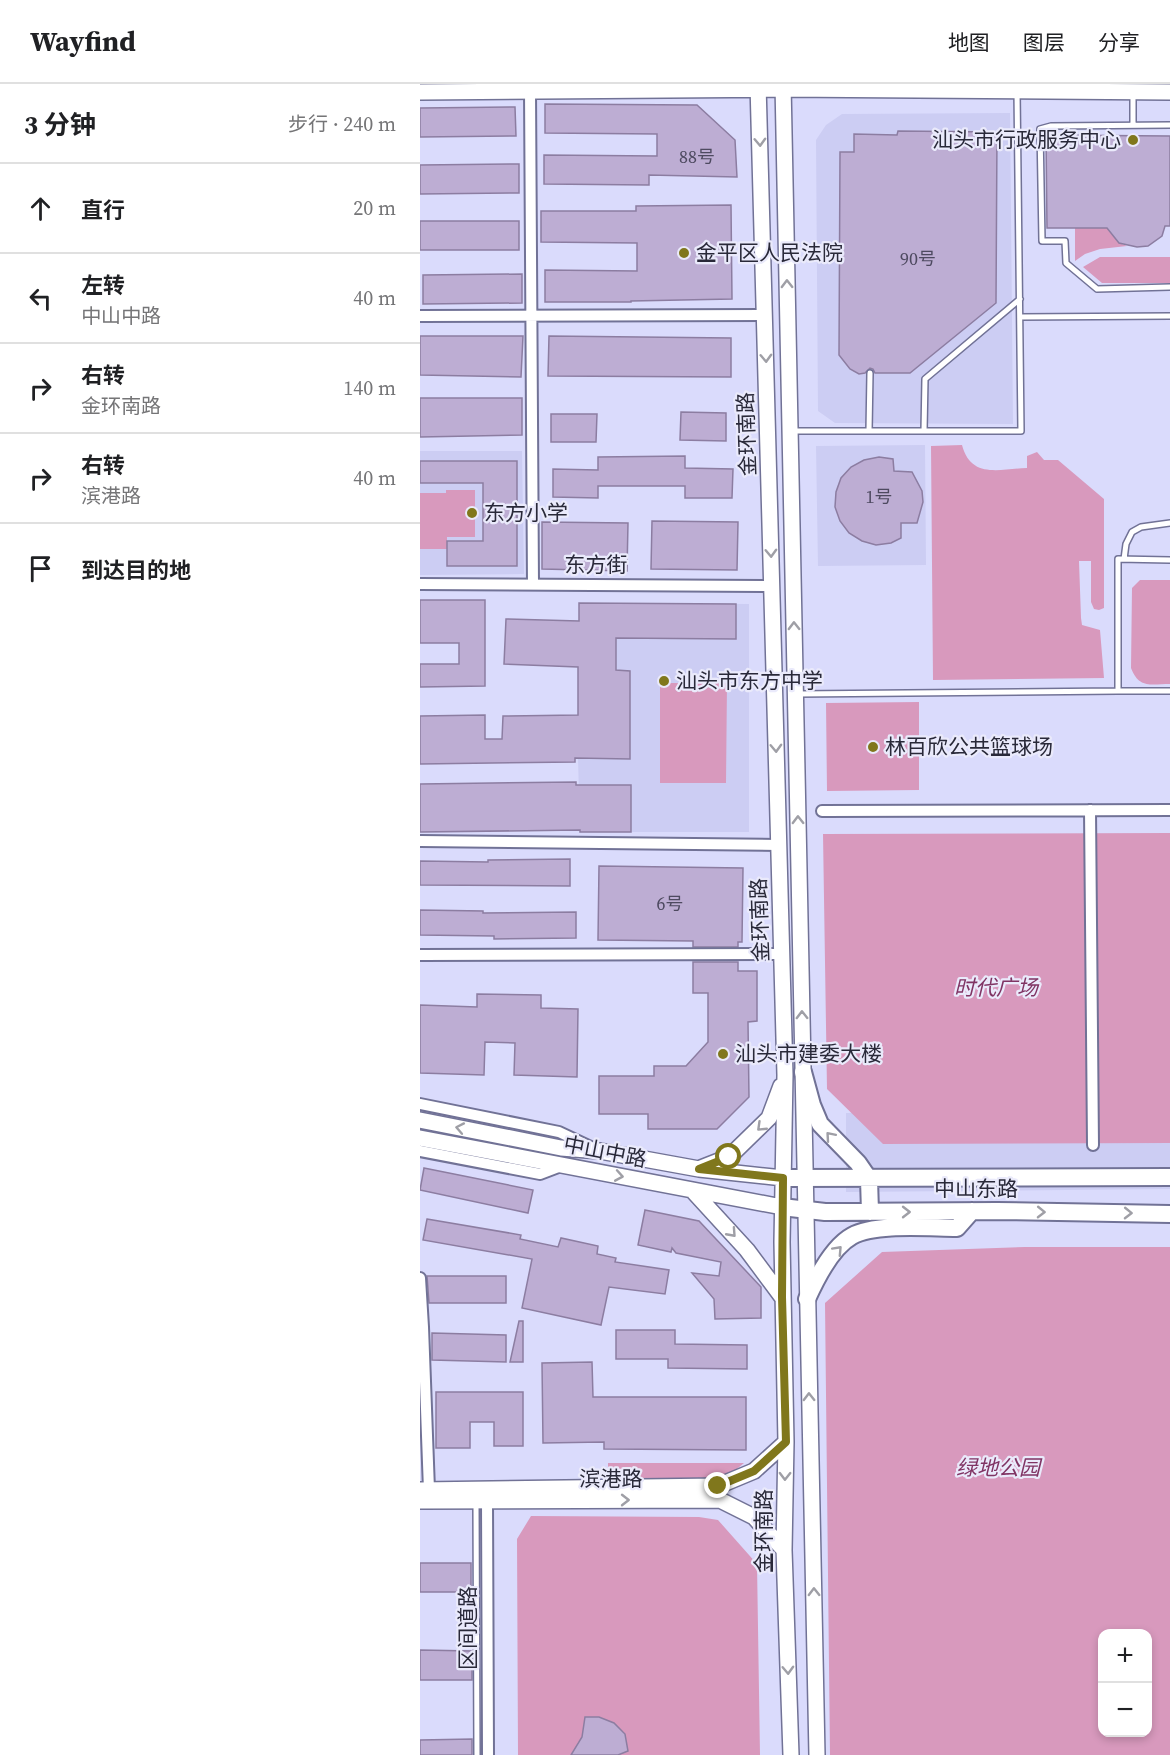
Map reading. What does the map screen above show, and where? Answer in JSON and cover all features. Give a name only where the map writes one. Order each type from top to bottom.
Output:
[{"type":"main road","points":[[420,92],[758,87],[1017,88],[1170,92]]},
{"type":"main road","name":"金环南路","points":[[758,87],[785,1075],[782,1207],[786,1442],[784,1550],[791,1755]]},
{"type":"main road","name":"金环南路","points":[[783,87],[817,1755]]},
{"type":"main road","points":[[803,1072],[812,1106],[820,1124],[858,1163],[869,1179],[870,1212]]},
{"type":"main road","points":[[699,1169],[729,1157],[769,1118],[785,1075]]},
{"type":"main road","name":"中山中路","points":[[420,1120],[561,1148],[600,1151],[699,1169],[783,1178]]},
{"type":"main road","name":"中山中路","points":[[420,1138],[782,1207]]},
{"type":"main road","name":"中山东路","points":[[783,1178],[1170,1177]]},
{"type":"main road","points":[[692,1190],[747,1250],[782,1297]]},
{"type":"main road","name":"中山东路","points":[[782,1207],[825,1212],[972,1211],[1170,1214]]},
{"type":"main road","points":[[807,1299],[819,1271],[850,1236],[871,1229],[957,1228],[972,1211]]},
{"type":"main road","name":"滨港路","points":[[423,1494],[718,1486],[754,1471],[786,1442]]},
{"type":"main road","name":"滨港路","points":[[423,1494],[482,1501],[720,1500],[754,1516],[784,1550]]},
{"type":"street","points":[[530,90],[533,584]]},
{"type":"street","points":[[420,316],[765,315]]},
{"type":"street","name":"东方街","points":[[420,585],[772,586]]},
{"type":"street","points":[[1090,810],[1093,1145]]},
{"type":"street","points":[[822,811],[1170,810]]},
{"type":"street","points":[[420,841],[779,845]]},
{"type":"street","points":[[420,955],[782,954]]},
{"type":"street","points":[[420,1104],[559,1132],[600,1151]]},
{"type":"street","points":[[498,1136],[511,1123]]},
{"type":"street","points":[[420,1151],[540,1174],[561,1166]]},
{"type":"street","points":[[496,1166],[509,1155]]},
{"type":"street","points":[[420,1278],[423,1494]]},
{"type":"street","name":"区间道路","points":[[482,1501],[488,1755]]},
{"type":"lane","points":[[790,431],[1022,431],[1017,88]]},
{"type":"lane","points":[[1133,92],[1134,125]]},
{"type":"lane","points":[[1170,125],[1051,126],[1040,129],[1042,241],[1065,241],[1066,264],[1097,289],[1170,287]]},
{"type":"lane","points":[[924,431],[925,379],[1020,299]]},
{"type":"lane","points":[[1020,317],[1170,316]]},
{"type":"lane","points":[[869,431],[870,373]]},
{"type":"lane","points":[[1124,560],[1126,544],[1132,532],[1142,527],[1170,523]]},
{"type":"lane","points":[[1118,691],[1118,560],[1170,560]]},
{"type":"lane","points":[[795,694],[1170,691]]},
{"type":"lane","points":[[477,1755],[482,1501]]},
{"type":"shaded area","points":[[1010,113],[1013,424],[835,423],[818,411],[816,140],[826,125],[842,114]]},
{"type":"shaded area","points":[[925,445],[926,565],[818,566],[816,446]]},
{"type":"shaded area","name":"东方小学","points":[[420,451],[522,451],[524,574],[420,575]]},
{"type":"shaded area","name":"汕头市东方中学","points":[[579,603],[749,604],[749,832],[580,832]]},
{"type":"shaded area","points":[[1170,1109],[1170,1189],[846,1192],[846,1113]]},
{"type":"green space","points":[[1075,228],[1107,228],[1119,243],[1127,246],[1100,249],[1085,254],[1075,261]]},
{"type":"green space","points":[[1100,257],[1170,257],[1170,283],[1102,283],[1083,267]]},
{"type":"green space","points":[[962,445],[966,456],[972,463],[987,470],[1027,468],[1027,456],[1037,452],[1044,460],[1058,460],[1104,499],[1104,608],[1094,609],[1091,602],[1091,561],[1079,561],[1082,625],[1100,630],[1104,678],[933,680],[931,446]]},
{"type":"green space","points":[[446,490],[475,490],[475,537],[447,537],[447,549],[420,549],[420,493],[446,493]]},
{"type":"green space","points":[[1140,580],[1170,580],[1170,684],[1146,684],[1134,675],[1131,668],[1132,588]]},
{"type":"green space","points":[[660,683],[727,683],[726,783],[660,783]]},
{"type":"green space","name":"林百欣公共篮球场","points":[[919,702],[919,790],[827,791],[826,703]]},
{"type":"green space","name":"时代广场","points":[[1170,833],[1170,1143],[883,1144],[827,1089],[823,834]]},
{"type":"green space","name":"绿地公园","points":[[1025,1247],[1170,1247],[1170,1755],[830,1755],[825,1303],[882,1252]]},
{"type":"green space","points":[[608,1463],[744,1463],[727,1477],[715,1482],[608,1482]]},
{"type":"green space","points":[[531,1516],[699,1517],[718,1520],[757,1564],[760,1755],[518,1755],[517,1539]]},
{"type":"building","points":[[545,104],[697,105],[735,140],[737,177],[649,175],[649,185],[544,184],[544,155],[657,156],[657,134],[545,133]]},
{"type":"building","points":[[515,107],[516,136],[420,137],[420,108]]},
{"type":"building","points":[[898,131],[997,132],[996,303],[910,373],[875,373],[870,368],[865,373],[859,374],[850,369],[839,355],[840,152],[854,152],[854,134],[897,135]]},
{"type":"building","points":[[1046,135],[1170,136],[1170,226],[1165,226],[1162,236],[1148,246],[1137,247],[1119,243],[1107,228],[1047,228]]},
{"type":"building","points":[[519,164],[519,193],[420,194],[420,165]]},
{"type":"building","name":"金平区人民法院","points":[[731,205],[732,299],[545,302],[545,270],[637,271],[637,243],[541,242],[541,211],[636,211],[636,206]]},
{"type":"building","points":[[420,221],[519,221],[519,250],[420,250]]},
{"type":"building","points":[[522,274],[522,303],[423,304],[423,275]]},
{"type":"building","points":[[420,336],[523,336],[521,377],[420,375]]},
{"type":"building","points":[[549,336],[731,338],[731,377],[548,376]]},
{"type":"building","points":[[420,398],[522,398],[522,435],[420,437]]},
{"type":"building","points":[[681,412],[726,413],[726,441],[680,440]]},
{"type":"building","points":[[551,414],[597,414],[596,442],[551,442]]},
{"type":"building","points":[[685,456],[685,468],[733,469],[732,498],[685,498],[685,486],[598,486],[598,498],[553,497],[553,469],[598,470],[598,457]]},
{"type":"building","points":[[879,457],[893,459],[894,471],[912,472],[922,491],[923,502],[917,523],[901,523],[901,538],[891,543],[876,545],[862,541],[849,533],[840,521],[835,507],[836,492],[841,478],[851,467],[864,460]]},
{"type":"building","points":[[420,461],[517,461],[517,566],[447,566],[447,541],[483,541],[483,483],[420,483]]},
{"type":"building","points":[[652,521],[738,522],[737,570],[651,569]]},
{"type":"building","points":[[542,522],[628,523],[627,571],[542,569]]},
{"type":"building","points":[[420,600],[485,600],[485,686],[420,687],[420,664],[459,664],[459,643],[420,643]]},
{"type":"building","points":[[579,603],[736,604],[736,639],[616,638],[616,670],[630,671],[630,759],[575,758],[575,762],[420,764],[420,716],[485,715],[485,739],[502,739],[503,716],[578,715],[578,667],[504,664],[506,619],[579,621]]},
{"type":"building","points":[[576,782],[576,785],[631,785],[631,832],[580,832],[580,830],[420,832],[420,784]]},
{"type":"building","points":[[570,859],[570,886],[420,885],[420,861],[488,862],[488,860]]},
{"type":"building","points":[[599,866],[743,868],[742,942],[738,942],[738,947],[693,947],[693,941],[598,940]]},
{"type":"building","points":[[420,910],[483,911],[483,913],[576,912],[576,938],[494,939],[494,936],[420,935]]},
{"type":"building","name":"汕头市建委大楼","points":[[693,962],[738,962],[738,971],[757,971],[757,1021],[748,1022],[749,1097],[717,1129],[648,1129],[648,1114],[599,1114],[599,1076],[654,1076],[654,1066],[686,1066],[708,1042],[708,993],[693,993]]},
{"type":"building","points":[[477,994],[541,995],[541,1008],[578,1009],[577,1077],[514,1075],[515,1043],[485,1042],[484,1075],[420,1073],[420,1005],[477,1007]]},
{"type":"building","points":[[424,1168],[533,1190],[528,1213],[420,1190]]},
{"type":"building","points":[[645,1210],[699,1221],[761,1287],[761,1318],[715,1319],[714,1299],[692,1273],[719,1276],[721,1262],[676,1253],[672,1248],[671,1252],[638,1245]]},
{"type":"building","points":[[427,1219],[521,1235],[520,1239],[558,1247],[561,1238],[598,1246],[597,1254],[616,1258],[615,1262],[669,1270],[665,1294],[609,1287],[601,1325],[522,1308],[532,1259],[423,1240]]},
{"type":"building","points":[[427,1276],[506,1276],[506,1303],[429,1303]]},
{"type":"building","points":[[519,1321],[523,1321],[523,1362],[510,1362]]},
{"type":"building","points":[[616,1330],[675,1330],[675,1344],[747,1345],[747,1369],[668,1368],[668,1359],[616,1359]]},
{"type":"building","points":[[432,1333],[506,1335],[506,1362],[432,1360]]},
{"type":"building","points":[[592,1362],[593,1397],[746,1397],[746,1450],[604,1449],[604,1442],[543,1443],[542,1363]]},
{"type":"building","points":[[436,1392],[523,1392],[523,1446],[494,1446],[494,1422],[470,1422],[470,1448],[436,1448]]},
{"type":"building","points":[[420,1563],[471,1563],[471,1592],[420,1592]]},
{"type":"building","points":[[420,1650],[472,1651],[472,1680],[420,1680]]},
{"type":"building","points":[[585,1717],[599,1717],[614,1723],[625,1734],[628,1751],[618,1755],[571,1755],[582,1737]]},
{"type":"building","points":[[472,1739],[472,1755],[420,1755],[420,1740]]},
{"type":"place","name":"汕头市行政服务中心","points":[[1133,140]]},
{"type":"place","name":"金平区人民法院","points":[[684,253]]},
{"type":"place","name":"东方小学","points":[[472,513]]},
{"type":"place","name":"汕头市东方中学","points":[[664,681]]},
{"type":"place","name":"林百欣公共篮球场","points":[[873,747]]},
{"type":"place","name":"汕头市建委大楼","points":[[723,1054]]},
{"type":"route","points":[[718,1486],[754,1471],[786,1442],[782,1297],[783,1178],[699,1169],[729,1157]]}]
